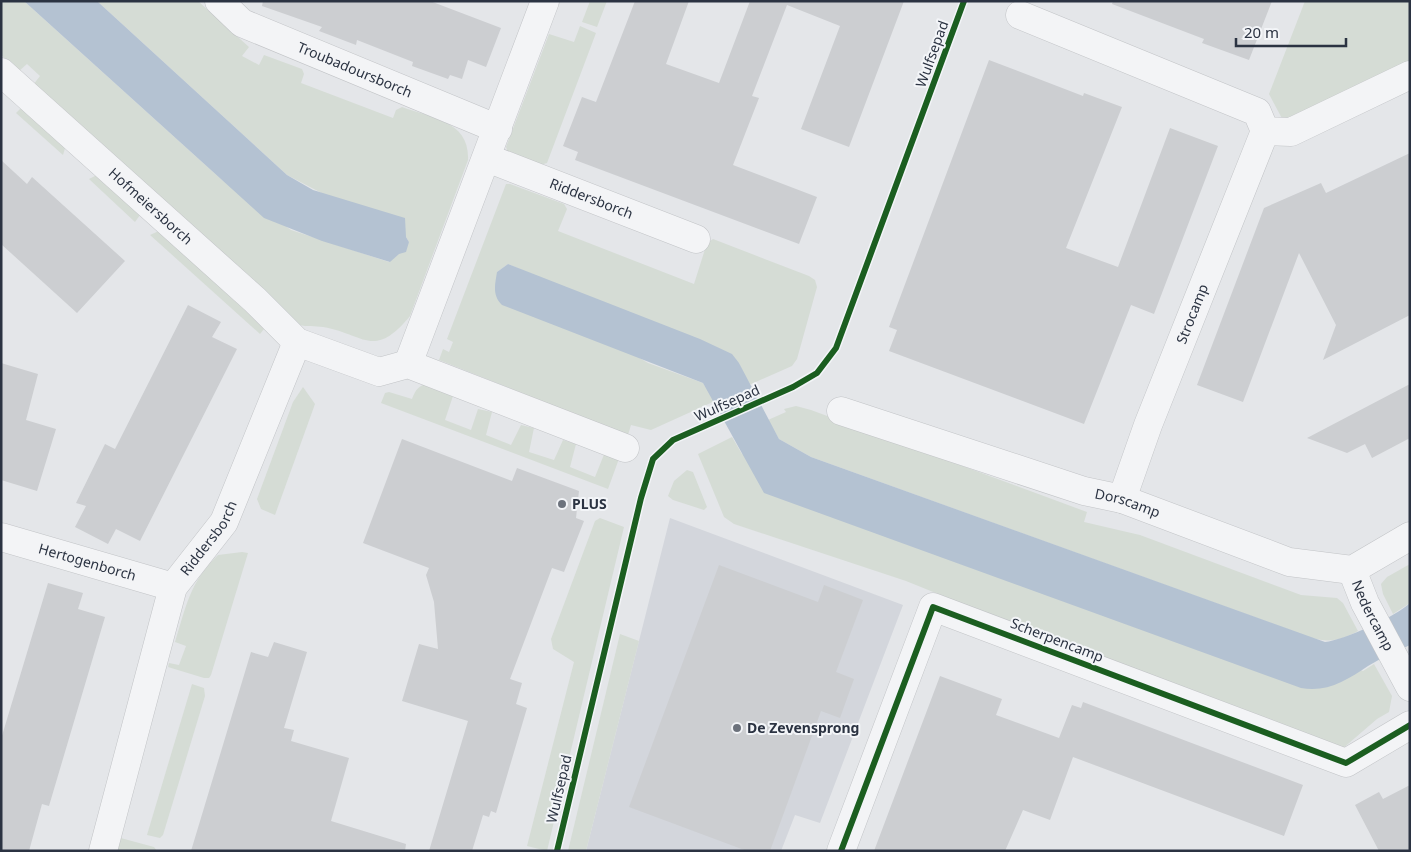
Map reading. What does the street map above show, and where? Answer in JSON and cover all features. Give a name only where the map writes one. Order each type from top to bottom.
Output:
[{"type":"street","name":"Troubadoursborch","points":[[218,1],[242,23],[498,129]]},
{"type":"street","points":[[408,364],[545,1]]},
{"type":"street","points":[[1020,15],[1257,112],[1265,131],[1291,132],[1410,75]]},
{"type":"street","name":"Hofmeiersborch","points":[[1,72],[255,300],[297,342]]},
{"type":"street","name":"Strocamp","points":[[1122,499],[1148,425],[1265,131]]},
{"type":"street","name":"Riddersborch","points":[[487,158],[696,239]]},
{"type":"street","points":[[297,342],[379,372],[408,364],[625,448]]},
{"type":"street","name":"Riddersborch","points":[[103,851],[174,587],[224,522],[297,342]]},
{"type":"street","name":"Dorscamp","points":[[841,411],[1084,492],[1122,499],[1289,562],[1352,570]]},
{"type":"street","points":[[1352,570],[1410,536]]},
{"type":"street","name":"Hertogenborch","points":[[1,537],[174,587]]},
{"type":"street","name":"Nedercamp","points":[[1352,570],[1365,603],[1406,682]]},
{"type":"street","name":"Scherpencamp","points":[[841,851],[933,607],[1346,763],[1410,725]]},
{"type":"shaded area","points":[[1,1],[24,1],[222,180],[291,230],[389,262],[409,242],[406,237],[287,175],[97,1],[198,1],[249,47],[242,56],[259,65],[264,55],[302,69],[304,74],[301,83],[393,118],[396,110],[402,107],[437,118],[456,129],[463,137],[467,147],[468,160],[410,316],[398,329],[377,341],[368,341],[323,327],[299,325],[33,85],[40,76],[27,64],[19,71],[1,55]]},
{"type":"shaded area","points":[[590,1],[607,1],[597,27],[582,22]]},
{"type":"shaded area","points":[[1305,1],[1410,1],[1410,64],[1285,124],[1269,94]]},
{"type":"shaded area","points":[[580,26],[596,33],[547,163],[540,165],[508,153],[506,147],[549,34],[574,42]]},
{"type":"shaded area","points":[[26,108],[66,145],[63,155],[16,113],[20,109]]},
{"type":"shaded area","points":[[99,174],[140,215],[135,222],[89,179]]},
{"type":"shaded area","points":[[506,184],[564,204],[567,209],[558,231],[694,284],[707,243],[713,239],[809,276],[815,280],[817,287],[797,359],[792,366],[749,385],[739,363],[508,264],[497,272],[648,363],[703,383],[715,401],[651,430],[631,425],[628,435],[439,360],[443,349],[449,352],[453,342],[447,339]]},
{"type":"shaded area","points":[[161,230],[268,324],[260,334],[150,235]]},
{"type":"shaded area","points":[[429,383],[454,393],[445,420],[471,430],[478,409],[492,412],[486,435],[511,445],[521,425],[534,428],[529,452],[554,460],[563,440],[576,444],[570,467],[595,477],[605,452],[620,456],[608,489],[381,403],[385,393],[389,392],[412,399],[418,388]]},
{"type":"shaded area","points":[[303,387],[315,404],[275,515],[261,509],[257,499],[293,402]]},
{"type":"shaded area","points":[[796,406],[1087,512],[1084,522],[1140,535],[1301,595],[1337,598],[1343,603],[1358,631],[1335,640],[1312,638],[811,457],[779,439],[768,420],[786,412],[784,409]]},
{"type":"shaded area","points":[[732,437],[742,454],[1363,671],[1374,664],[1392,696],[1389,712],[1377,719],[1341,750],[1301,741],[906,581],[734,524],[724,517],[698,454]]},
{"type":"shaded area","points":[[687,470],[693,472],[707,507],[704,510],[673,500],[668,496],[674,481]]},
{"type":"shaded area","points":[[600,518],[624,527],[547,851],[527,846],[574,662],[553,649],[551,639],[595,521]]},
{"type":"shaded area","name":"De Zevensprong","points":[[670,518],[903,605],[820,823],[795,815],[781,851],[586,851]]},
{"type":"shaded area","points":[[248,553],[211,675],[209,678],[204,678],[168,667],[169,663],[179,665],[186,646],[175,642],[190,595],[201,575],[218,555]]},
{"type":"shaded area","points":[[1410,564],[1410,603],[1393,614],[1383,594],[1381,584],[1387,577]]},
{"type":"shaded area","points":[[620,634],[639,641],[586,851],[568,851]]},
{"type":"shaded area","points":[[192,684],[204,688],[205,696],[163,835],[160,838],[147,835]]},
{"type":"shaded area","points":[[117,837],[154,847],[157,851],[113,851]]},
{"type":"water","points":[[24,1],[97,1],[287,175],[313,190],[405,218],[406,237],[409,242],[406,252],[399,254],[390,262],[322,241],[264,218]]},
{"type":"water","points":[[508,264],[700,339],[732,354],[739,363],[779,439],[811,457],[1325,642],[1370,627],[1410,603],[1410,645],[1378,660],[1336,684],[1319,689],[1301,688],[764,493],[703,383],[502,305],[495,294],[497,272]]},
{"type":"building","points":[[263,1],[430,1],[501,28],[486,67],[468,60],[462,79],[450,75],[448,79],[412,66],[413,62],[357,40],[356,45],[319,31],[322,27],[262,6]]},
{"type":"building","points":[[635,1],[689,1],[666,64],[719,83],[750,1],[904,1],[849,147],[801,129],[840,26],[787,5],[752,96],[759,98],[733,165],[817,197],[799,244],[575,160],[578,152],[563,146],[582,97],[596,102]]},
{"type":"building","points":[[1113,1],[1272,1],[1249,60],[1202,43],[1204,39],[1112,4]]},
{"type":"building","points":[[989,60],[1083,96],[1084,93],[1122,107],[1066,248],[1118,267],[1170,128],[1218,146],[1154,314],[1131,305],[1084,424],[889,351],[897,330],[889,327]]},
{"type":"building","points":[[1410,153],[1410,315],[1323,360],[1336,325],[1299,253],[1243,402],[1197,385],[1264,208],[1321,183],[1326,193]]},
{"type":"building","points":[[1,160],[27,184],[32,177],[125,261],[77,313],[1,244]]},
{"type":"building","points":[[188,305],[221,322],[212,337],[237,349],[140,541],[116,529],[108,544],[75,527],[86,506],[76,503],[105,444],[115,449]]},
{"type":"building","points":[[1,363],[38,374],[26,420],[56,429],[37,491],[1,480]]},
{"type":"building","points":[[1410,384],[1410,438],[1372,458],[1365,444],[1347,453],[1307,438]]},
{"type":"building","points":[[402,439],[512,481],[517,468],[579,491],[576,518],[584,521],[564,572],[552,568],[510,679],[522,683],[516,704],[527,708],[496,813],[491,811],[489,817],[483,815],[472,851],[429,851],[468,721],[402,701],[419,644],[438,649],[434,602],[426,575],[429,568],[363,543]]},
{"type":"building","points":[[719,565],[818,602],[824,585],[863,600],[836,672],[854,679],[840,718],[821,711],[770,851],[747,851],[629,807]]},
{"type":"building","points":[[48,583],[83,593],[78,609],[105,617],[49,806],[42,804],[29,851],[1,851],[1,739]]},
{"type":"building","points":[[274,642],[307,652],[284,728],[294,730],[291,741],[349,758],[331,821],[406,844],[405,851],[191,851],[251,652],[268,657]]},
{"type":"building","points":[[940,676],[1002,699],[996,715],[1059,738],[1072,705],[1081,708],[1083,702],[1303,785],[1284,836],[1073,757],[1050,820],[1023,810],[1005,851],[874,851]]},
{"type":"building","points":[[1410,785],[1410,851],[1379,851],[1355,805],[1379,792],[1383,799]]},
{"type":"cycle path","name":"Wulfsepad","points":[[557,851],[641,498],[653,459],[673,440],[793,387],[817,373],[836,348],[964,1]]},
{"type":"cycle path","points":[[841,851],[933,607],[1346,763],[1410,725]]},
{"type":"place","name":"PLUS","points":[[562,504]]},
{"type":"place","name":"De Zevensprong","points":[[737,728]]}]
